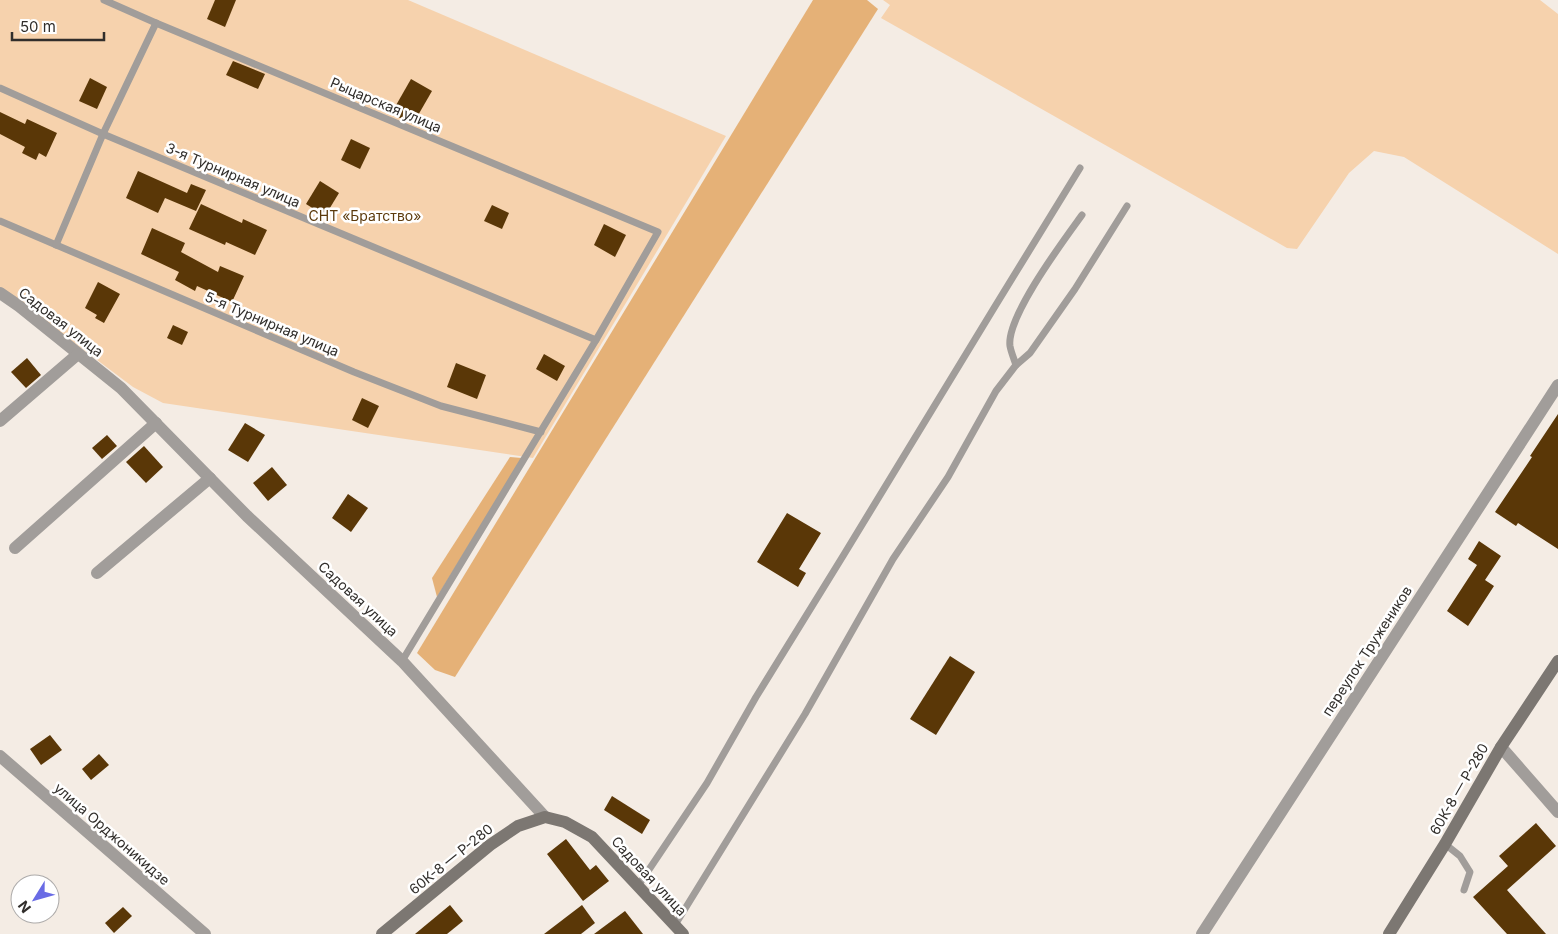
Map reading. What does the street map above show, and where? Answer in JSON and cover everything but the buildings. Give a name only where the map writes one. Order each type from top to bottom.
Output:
[{"type":"street","name":"Садовая улица","points":[[0,293],[19,306],[121,388],[247,516],[402,661],[545,817],[565,822],[592,837],[679,930]]},
{"type":"street","points":[[0,422],[78,354]]},
{"type":"street","name":"переулок Тружеников","points":[[1202,934],[1558,385]]},
{"type":"street","points":[[15,548],[156,424]]},
{"type":"street","points":[[97,573],[210,478]]},
{"type":"street","name":"60К-8 — Р-280","points":[[1389,934],[1445,844],[1501,747],[1558,661]]},
{"type":"street","points":[[1501,747],[1558,812]]},
{"type":"street","name":"улица Орджоникидзе","points":[[0,756],[205,934]]},
{"type":"street","name":"60К-8 — Р-280","points":[[382,934],[497,840],[518,826],[545,817]]},
{"type":"lane","name":"Рыцарская улица","points":[[104,0],[658,232],[596,340]]},
{"type":"lane","points":[[56,246],[103,134],[156,23]]},
{"type":"lane","name":"3-я Турнирная улица","points":[[0,88],[103,134],[596,340]]},
{"type":"lane","points":[[638,886],[707,783],[756,697],[1080,168]]},
{"type":"lane","points":[[679,930],[893,559],[948,477],[996,391],[1016,365],[1030,353],[1075,290],[1127,206]]},
{"type":"lane","points":[[1016,365],[1010,346],[1014,324],[1040,276],[1082,215]]},
{"type":"lane","name":"5-я Турнирная улица","points":[[0,221],[354,372],[441,406],[541,432]]},
{"type":"lane","points":[[402,661],[596,340]]},
{"type":"lane","points":[[1445,844],[1460,856],[1470,872],[1464,890]]},
{"type":"green space","name":"СНТ «Братство»","points":[[0,0],[408,0],[726,136],[533,458],[163,403],[133,387],[0,287]]},
{"type":"green space","points":[[883,0],[1540,0],[1558,14],[1558,254],[1404,157],[1374,151],[1349,173],[1297,249],[1287,248],[881,18],[890,5]]},
{"type":"shaded area","points":[[813,0],[867,0],[878,9],[455,677],[435,670],[417,653]]},
{"type":"shaded area","points":[[510,457],[522,458],[437,597],[432,578]]}]
